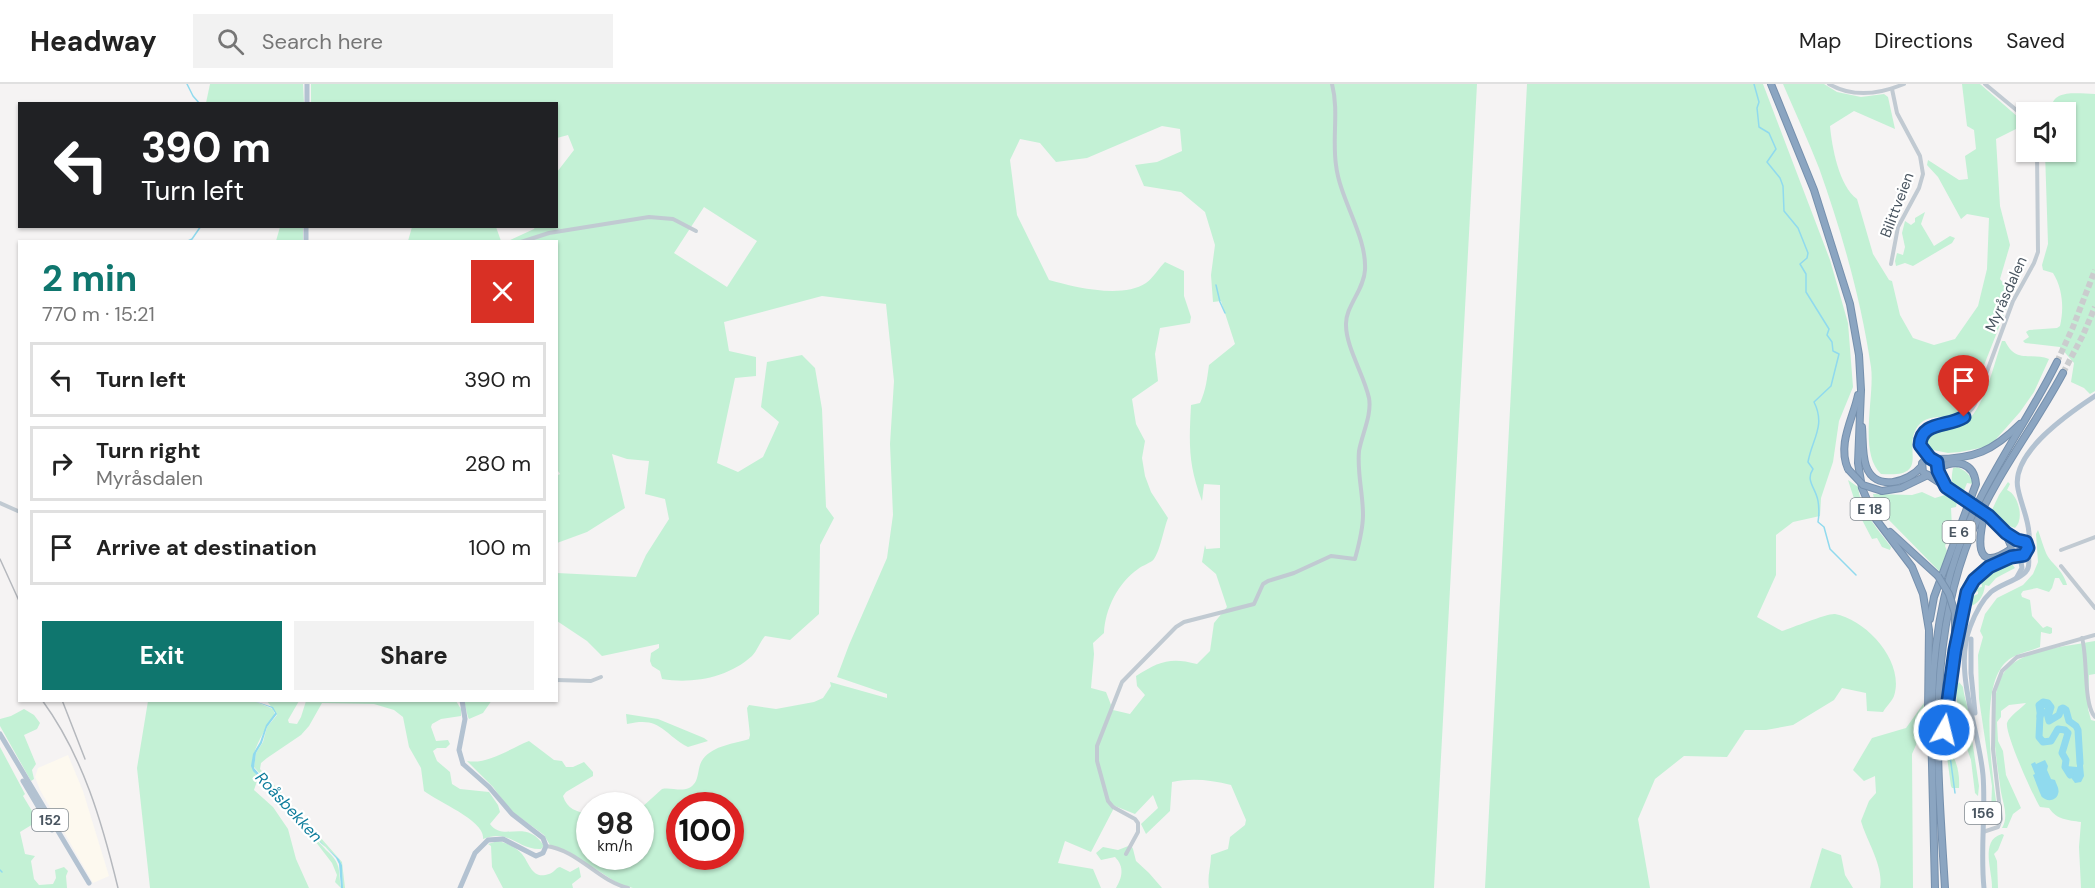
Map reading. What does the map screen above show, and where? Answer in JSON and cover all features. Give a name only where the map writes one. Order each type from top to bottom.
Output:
[{"type":"highway","name":"E 18","points":[[1773,84],[1833,246],[1851,311],[1859,355],[1858,451],[1862,488],[1875,518],[1912,567],[1919,581],[1926,606],[1929,630],[1928,712],[1931,727]]},
{"type":"highway","name":"E 18","points":[[1773,84],[1817,190],[1852,303],[1862,355],[1864,390],[1861,453],[1863,474],[1873,507],[1893,535],[1938,576],[1955,614],[1955,650],[1939,767]]},
{"type":"highway","name":"E 6","points":[[1935,888],[1931,727],[1936,639],[1949,576],[1962,537],[1978,501],[2057,362]]},
{"type":"highway","name":"E 6","points":[[1860,373],[1856,403],[1844,445],[1848,469],[1863,485],[1882,491],[1901,488],[1952,463],[1965,464],[1972,470],[1976,484],[1934,597],[1929,630]]},
{"type":"highway","name":"E 6","points":[[1945,888],[1939,767],[1940,683],[1946,623],[1956,578],[1987,501],[2063,373]]},
{"type":"highway","name":"E 6","points":[[1862,427],[1866,466],[1878,480],[1888,482],[1912,477],[1928,461],[1961,458],[1983,452],[2002,441],[2027,417]]},
{"type":"highway","name":"E 6","points":[[1928,461],[1923,472],[1989,516],[2019,540]]},
{"type":"highway","points":[[1928,461],[1938,470],[1943,484]]},
{"type":"highway","name":"E 6","points":[[1987,501],[1980,536],[1981,550],[1984,555],[1992,558],[2001,556],[2011,547],[2005,531]]},
{"type":"highway","points":[[1955,650],[1964,602],[1974,580],[1989,567],[2018,556]]},
{"type":"main road","points":[[307,84],[308,102]]},
{"type":"main road","points":[[2016,578],[2023,576],[2028,570],[2027,548],[2030,538],[2017,486],[2017,472],[2020,465],[2050,431],[2095,396]]},
{"type":"main road","points":[[2016,578],[2022,568],[2018,556],[2011,547],[2028,529]]},
{"type":"main road","points":[[2019,540],[2027,548]]},
{"type":"main road","points":[[2018,556],[2027,548]]},
{"type":"main road","name":"156","points":[[1984,888],[1983,782],[1966,672],[1967,641],[1979,606],[1990,593],[2016,578]]},
{"type":"main road","points":[[460,888],[475,852],[488,840],[503,839],[536,856],[543,853],[546,846],[543,838],[512,814],[489,787],[463,764],[459,750],[465,719],[462,702]]},
{"type":"main road","name":"152","points":[[0,734],[49,825],[91,886]]},
{"type":"street","points":[[1126,854],[1138,832],[1138,823],[1136,819],[1113,807],[1108,801],[1097,761],[1097,746],[1122,682],[1176,627],[1184,622],[1254,604],[1263,585],[1268,581],[1294,573],[1331,556],[1354,559],[1359,548],[1363,530],[1363,512],[1358,477],[1359,451],[1370,401],[1348,338],[1346,323],[1348,313],[1363,284],[1365,261],[1336,166],[1336,97],[1332,84]]},
{"type":"street","points":[[1829,84],[1854,93],[1875,93],[1904,84]]},
{"type":"street","points":[[1985,84],[2016,110]]},
{"type":"street","name":"Bilittveien","points":[[1890,264],[1898,227],[1919,188],[1923,174],[1922,159],[1897,113],[1892,89]]},
{"type":"street","name":"Myråsdalen","points":[[1928,461],[1920,445],[1921,438],[1926,430],[1961,419],[1973,408],[2013,301],[2036,257],[2039,231],[2037,162]]},
{"type":"street","points":[[527,240],[549,233],[650,216],[673,219],[696,231]]},
{"type":"street","points":[[0,503],[18,511]]},
{"type":"street","points":[[2061,550],[2095,537]]},
{"type":"street","points":[[2061,566],[2095,608]]},
{"type":"street","points":[[1983,832],[1998,827],[2001,819],[1992,746],[1994,692],[1999,676],[2017,657],[2095,635]]},
{"type":"street","points":[[2082,638],[2086,655],[2089,706],[2095,717]]},
{"type":"street","points":[[558,680],[591,681],[601,676]]},
{"type":"street","points":[[546,846],[574,857],[609,881],[628,888]]},
{"type":"shaded area","points":[[68,755],[83,791],[109,876],[93,883],[40,790],[35,777],[38,768]]},
{"type":"green space","points":[[210,84],[303,84],[304,102],[206,102]]},
{"type":"green space","points":[[311,84],[1477,84],[1434,888],[1209,888],[1211,855],[1228,849],[1230,837],[1245,825],[1246,820],[1231,785],[1201,780],[1172,782],[1170,811],[1146,834],[1141,824],[1158,808],[1153,795],[1135,814],[1115,806],[1091,852],[1065,841],[1058,863],[1093,869],[1101,888],[633,888],[619,884],[597,870],[654,870],[654,796],[662,789],[689,788],[697,779],[701,763],[708,754],[749,739],[747,708],[749,705],[776,709],[814,702],[823,698],[831,686],[830,682],[887,698],[887,694],[837,677],[887,558],[893,515],[890,444],[894,381],[886,304],[822,296],[724,322],[729,351],[756,357],[756,376],[735,378],[717,463],[738,472],[763,457],[779,422],[761,407],[767,362],[802,355],[815,368],[822,409],[826,507],[834,518],[820,545],[819,614],[790,640],[765,636],[752,656],[742,664],[709,678],[685,681],[662,679],[660,671],[652,666],[650,661],[651,653],[659,648],[659,644],[602,656],[587,641],[558,622],[558,573],[636,577],[646,555],[669,519],[665,499],[645,494],[649,461],[627,459],[612,454],[625,508],[587,532],[558,543],[558,475],[560,474],[558,471],[558,240],[510,240],[534,228],[558,228],[558,171],[574,150],[568,135],[558,138],[558,102],[311,102]],"holes":[[[1162,126],[1180,129],[1182,151],[1157,162],[1135,165],[1144,186],[1181,192],[1205,212],[1215,245],[1211,275],[1213,302],[1221,301],[1235,344],[1209,365],[1200,403],[1191,405],[1190,454],[1202,501],[1204,484],[1220,485],[1220,548],[1206,549],[1205,545],[1202,562],[1216,574],[1227,607],[1214,623],[1210,651],[1197,664],[1180,661],[1165,662],[1136,676],[1137,686],[1145,695],[1130,714],[1113,710],[1106,692],[1091,688],[1093,643],[1104,633],[1110,606],[1124,582],[1154,559],[1168,518],[1151,492],[1145,476],[1142,458],[1145,441],[1136,424],[1132,399],[1158,381],[1155,354],[1160,328],[1190,323],[1191,317],[1184,296],[1184,271],[1165,262],[1146,283],[1136,288],[1111,291],[1071,286],[1049,280],[1017,215],[1010,160],[1020,139],[1040,143],[1056,162],[1087,158]],[[704,207],[757,241],[727,287],[674,253]]]},
{"type":"green space","points":[[1527,84],[1763,84],[1830,260],[1848,323],[1853,387],[1839,421],[1833,462],[1821,498],[1820,516],[1793,522],[1776,535],[1776,575],[1757,617],[1782,631],[1831,614],[1847,618],[1871,634],[1889,657],[1896,683],[1894,696],[1883,712],[1867,711],[1866,693],[1842,688],[1834,700],[1793,725],[1766,730],[1745,730],[1727,757],[1684,756],[1655,779],[1638,819],[1650,888],[1485,888]]},
{"type":"green space","points":[[1783,84],[1824,84],[1837,92],[1861,97],[1884,94],[1888,97],[1895,129],[1854,111],[1830,126],[1833,144],[1841,176],[1845,185],[1857,199],[1873,254],[1889,280],[1892,281],[1900,315],[1913,338],[1934,345],[1955,339],[1978,306],[1987,269],[1989,218],[1967,214],[1961,219],[1938,177],[1927,165],[1928,160],[1959,180],[1968,179],[1965,156],[1976,149],[1974,130],[1967,126],[1962,84],[1980,84],[2016,115],[2016,129],[1996,139],[2000,206],[2010,245],[2000,279],[2012,294],[1968,406],[1956,415],[1929,418],[1923,421],[1914,435],[1911,466],[1906,471],[1897,474],[1881,474],[1874,465],[1870,452],[1872,379],[1867,342],[1843,242],[1819,168]]},
{"type":"green space","points":[[2073,93],[2095,94],[2095,391],[2090,394],[2084,388],[2071,382],[2074,363],[2060,347],[2023,341],[2029,337],[2026,332],[2029,330],[2060,326],[2062,299],[2059,286],[2053,273],[2043,270],[2042,265],[2048,244],[2045,162],[2076,162],[2076,102],[2053,102],[2060,96]]},
{"type":"green space","points":[[1925,212],[1921,224],[1934,246],[1950,236],[1955,238],[1952,243],[1913,266],[1905,263],[1896,266],[1897,253],[1903,255],[1905,247],[1902,233],[1905,221],[1911,225],[1915,222],[1915,218]]},
{"type":"green space","points":[[280,228],[303,228],[303,240],[276,240]]},
{"type":"green space","points":[[412,228],[496,228],[501,240],[408,240]]},
{"type":"green space","points":[[2002,341],[2005,341],[2014,353],[2019,355],[2049,359],[2034,392],[1990,446],[1948,453],[1928,449],[1925,443],[1928,434],[1963,424],[1977,409]]},
{"type":"green space","points":[[1957,467],[1967,473],[1973,484],[1967,483],[1963,493],[1952,483],[1953,468]]},
{"type":"green space","points":[[1848,480],[1858,487],[1866,512],[1891,547],[1890,550],[1882,547],[1877,538],[1872,539],[1859,514]]},
{"type":"green space","points":[[2008,482],[2010,484],[2007,490],[2017,501],[2020,513],[2020,519],[2015,528],[2002,522],[1991,512]]},
{"type":"green space","points":[[1922,492],[1935,498],[1945,495],[1957,502],[1956,507],[1951,508],[1952,528],[1945,546],[1947,551],[1940,572],[1887,518],[1882,511],[1881,502],[1874,498],[1873,494],[1912,495]]},
{"type":"green space","points":[[2038,530],[2048,557],[2063,575],[2067,585],[2063,585],[2059,578],[2055,578],[2049,592],[2037,588],[2023,591],[2021,594],[2022,597],[2030,600],[2032,616],[2043,628],[2047,626],[2052,628],[2052,633],[2041,632],[2040,647],[2010,659],[1997,675],[1990,712],[1991,757],[1998,815],[1996,817],[1991,813],[1992,786],[1979,699],[1978,655],[1983,637],[1980,631],[1985,614],[1997,598],[2023,585],[2033,574],[2038,562],[2036,534]]},
{"type":"green space","points":[[2004,562],[2008,565],[2012,564],[2015,568],[1996,578],[1989,586],[1985,585],[1980,599],[1967,607],[1971,593],[1973,596],[1978,594],[1978,591],[1975,593],[1973,591],[1975,588],[1982,587],[1981,580]]},
{"type":"green space","points":[[2095,641],[2095,674],[2089,675],[2088,709],[2091,720],[2095,721],[2095,888],[2081,888],[2079,847],[2081,822],[2063,819],[2049,808],[2040,807],[2010,739],[2007,723],[2026,703],[2009,705],[2001,711],[2001,717],[1997,722],[1998,741],[2003,751],[2006,775],[2021,808],[2013,814],[2007,828],[2002,828],[2005,814],[1995,742],[1995,703],[1998,686],[2004,672],[2015,662],[2044,651]]},
{"type":"green space","points":[[1959,682],[1963,687],[1970,717],[1979,786],[1978,796],[1975,793],[1971,760],[1964,740],[1964,731],[1961,732],[1954,726],[1950,736],[1948,728],[1952,712],[1957,712],[1956,690]]},
{"type":"green space","points":[[148,702],[256,702],[273,709],[275,715],[256,747],[252,768],[335,859],[341,888],[335,882],[337,875],[332,863],[266,784],[258,778],[254,790],[273,807],[288,829],[296,859],[309,888],[150,888],[137,768]]},
{"type":"green space","points":[[268,702],[298,702],[288,720],[289,723],[297,724],[306,702],[457,702],[461,709],[461,716],[441,719],[431,727],[436,741],[448,740],[450,744],[446,748],[437,748],[433,751],[437,761],[450,772],[452,784],[460,789],[489,792],[500,812],[490,824],[496,829],[530,833],[544,846],[541,849],[533,848],[500,836],[483,839],[482,832],[477,825],[424,791],[421,768],[409,747],[403,717],[394,710],[374,704],[322,703],[301,735],[267,758],[261,763],[260,769],[342,862],[345,888],[343,888],[342,865],[339,859],[321,843],[254,767],[256,753],[263,742],[267,727],[277,715]]},
{"type":"green space","points":[[464,702],[491,702],[483,713],[469,719]]},
{"type":"green space","points":[[1924,703],[1922,731],[1912,754],[1913,888],[1880,888],[1880,871],[1861,821],[1869,801],[1876,793],[1875,776],[1864,781],[1853,770],[1872,738],[1906,728]]},
{"type":"green space","points":[[24,709],[34,715],[40,723],[37,729],[24,735],[36,764],[32,770],[34,779],[31,781],[0,726],[0,719]]},
{"type":"green space","points":[[626,714],[658,719],[708,741],[688,747],[654,724],[638,722],[627,724]]},
{"type":"green space","points":[[529,741],[554,760],[562,761],[566,767],[573,767],[584,762],[593,772],[593,776],[563,796],[576,810],[576,858],[550,845],[544,835],[510,810],[493,787],[467,761],[483,761]]},
{"type":"green space","points":[[0,747],[25,794],[23,796],[38,821],[20,832],[25,854],[35,856],[31,861],[34,879],[39,885],[53,884],[56,878],[55,870],[64,867],[68,871],[67,888],[0,888]]},
{"type":"green space","points":[[1947,749],[1957,767],[1959,788],[1951,786]]},
{"type":"green space","points":[[2004,835],[1998,850],[1994,854],[1997,861],[1998,888],[1992,888],[1989,850],[1995,837]]},
{"type":"green space","points":[[498,841],[517,849],[532,870],[539,875],[549,874],[560,867],[570,872],[576,869],[580,870],[581,877],[572,884],[573,888],[503,888],[492,867],[491,846],[488,844]]},
{"type":"green space","points":[[1131,845],[1136,861],[1162,888],[1116,888],[1122,872],[1118,861],[1115,857],[1101,860],[1096,853],[1103,847],[1118,850]]},
{"type":"green space","points":[[1822,848],[1841,855],[1845,875],[1853,888],[1810,888]]},
{"type":"water","points":[[257,702],[273,707],[277,714],[267,727],[256,753],[254,768],[311,832],[253,771],[251,766],[253,754],[266,725],[275,713],[272,708]]},
{"type":"water","points":[[2077,755],[2082,755],[2084,776],[2081,782],[2075,783],[2064,768],[2066,766],[2077,767]]},
{"type":"water","points":[[2045,760],[2051,779],[2055,780],[2059,790],[2057,796],[2051,800],[2046,800],[2041,796],[2031,764]]},
{"type":"water","points":[[326,847],[342,865],[343,888],[341,888],[339,864]]},
{"type":"waterway","points":[[187,84],[198,102]]},
{"type":"waterway","points":[[1754,84],[1759,102],[1757,108],[1759,127],[1769,133],[1776,149],[1767,162],[1780,178],[1783,186],[1784,211],[1798,228],[1808,253],[1807,258],[1800,264],[1806,274],[1806,292],[1829,329],[1827,335],[1832,342],[1833,351],[1839,354],[1831,386],[1814,402],[1819,418],[1808,462],[1813,469],[1810,477],[1818,501],[1818,522],[1824,527],[1830,549],[1856,575]]},
{"type":"waterway","points":[[190,240],[200,228]]},
{"type":"waterway","points":[[1216,285],[1225,313]]},
{"type":"waterway","points":[[2040,716],[2040,713],[2040,711],[2040,708],[2042,705],[2047,704],[2049,710],[2045,713],[2040,712],[2039,705],[2043,702],[2048,703],[2051,707],[2049,721],[2059,715],[2061,709],[2066,710],[2069,721],[2078,730],[2080,763]]},
{"type":"waterway","points":[[2040,716],[2039,737],[2043,742],[2051,741],[2058,729],[2068,733],[2062,753],[2066,760],[2065,767],[2070,775]]},
{"type":"waterway","points":[[1950,756],[1955,793]]},
{"type":"tunnel","points":[[2057,362],[2095,270]]},
{"type":"tunnel","points":[[2063,373],[2095,307]]},
{"type":"railway","points":[[0,559],[18,599]]},
{"type":"railway","points":[[43,702],[80,767],[98,814],[118,888]]},
{"type":"railway","points":[[63,702],[85,759]]},
{"type":"route","points":[[1944,730],[1955,650],[1967,592],[1984,570],[2003,559],[2024,555],[2028,548],[2026,542],[2017,540],[2006,533],[1989,516],[1946,487],[1938,471],[1939,465],[1920,445],[1926,430],[1934,426],[1956,422],[1964,417]]},
{"type":"water label","name":"Roåsbekken","points":[[289,807]]}]
